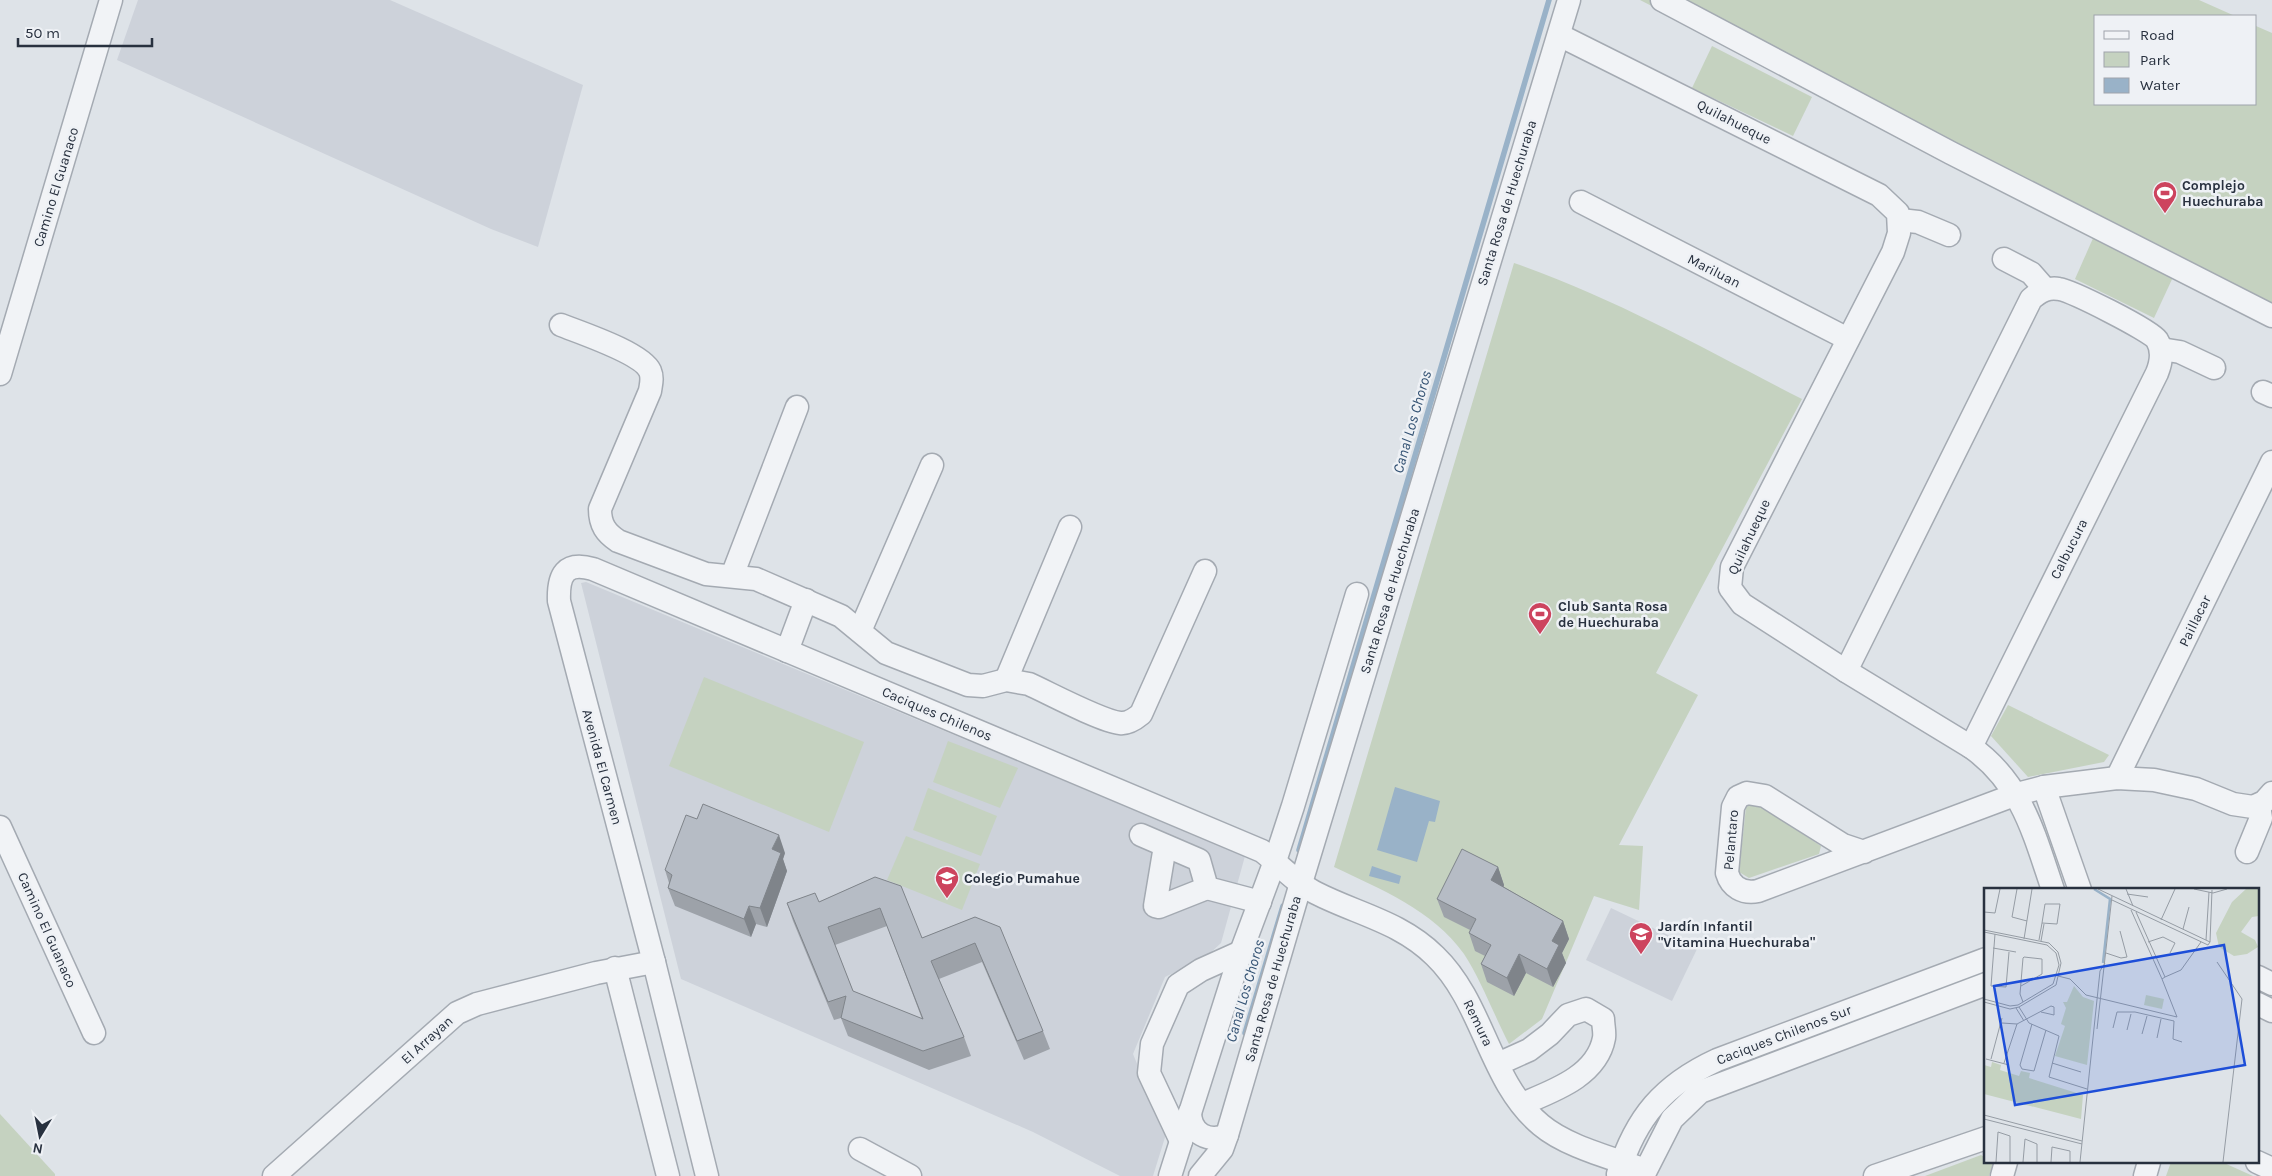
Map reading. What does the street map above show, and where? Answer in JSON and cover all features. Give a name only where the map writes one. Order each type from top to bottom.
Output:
[{"type":"street","name":"Camino El Guanaco","points":[[0,374],[111,0]]},
{"type":"street","name":"Santa Rosa de Huechuraba","points":[[1200,1176],[1222,1149],[1227,1135],[1301,883],[1569,0]]},
{"type":"street","points":[[1662,0],[1951,153],[2272,316]]},
{"type":"street","name":"Quilahueque","points":[[1558,35],[1879,195],[1893,206],[1900,220],[1899,233],[1893,252],[1732,567],[1729,583],[1734,596],[1742,604],[1846,671],[1971,747],[1995,766],[2017,794],[2030,822],[2052,888]]},
{"type":"street","name":"Mariluan","points":[[1580,202],[1848,339]]},
{"type":"street","points":[[1900,220],[1918,222],[1949,235]]},
{"type":"street","points":[[2004,259],[2031,273],[2045,289]]},
{"type":"street","points":[[1846,671],[2026,306],[2032,299],[2045,289],[2066,290],[2146,331],[2158,342],[2161,349],[2180,352],[2214,368]]},
{"type":"street","points":[[561,325],[627,352],[644,364],[650,371],[652,380],[650,391],[600,509],[603,527],[608,534],[618,541],[706,574],[756,579],[841,616],[886,653],[968,685],[983,686],[1006,680],[1029,684],[1111,721],[1120,723],[1135,719],[1141,714],[1205,571]]},
{"type":"street","name":"Calbucura","points":[[1971,747],[2157,373],[2160,366],[2161,349]]},
{"type":"street","points":[[732,576],[797,407]]},
{"type":"street","name":"Paillacar","points":[[2117,778],[2272,462]]},
{"type":"street","points":[[860,631],[932,466]]},
{"type":"street","points":[[1006,680],[1070,527]]},
{"type":"street","name":"Caciques Chilenos","points":[[564,572],[583,566],[593,569],[1262,852],[1301,883]]},
{"type":"street","name":"Avenida El Carmen","points":[[564,572],[559,580],[559,601],[654,962],[707,1176]]},
{"type":"street","points":[[1170,1176],[1241,952],[1275,861],[1357,594]]},
{"type":"street","points":[[787,651],[806,600]]},
{"type":"street","points":[[2017,794],[2044,787],[2117,778],[2154,780],[2177,785],[2203,791],[2244,807],[2266,799]]},
{"type":"street","points":[[2044,787],[2079,888]]},
{"type":"street","name":"Pelantaro","points":[[1864,852],[1843,845],[1765,796],[1747,793],[1738,797],[1733,807],[1727,873],[1734,886],[1751,892],[1864,852],[2017,794]]},
{"type":"street","points":[[2247,852],[2261,818],[2266,799]]},
{"type":"street","name":"Camino El Guanaco","points":[[0,827],[94,1033]]},
{"type":"street","points":[[1141,835],[1199,860],[1207,888]]},
{"type":"street","points":[[1164,846],[1155,906],[1159,907],[1207,888],[1260,902]]},
{"type":"street","name":"Remura","points":[[1301,883],[1315,893],[1390,924],[1426,947],[1457,982],[1498,1064],[1522,1104],[1540,1124],[1552,1133],[1620,1169],[1644,1173]]},
{"type":"street","points":[[1181,1141],[1149,1073],[1152,1044],[1178,985],[1200,970],[1241,952]]},
{"type":"street","name":"Caciques Chilenos Sur","points":[[1620,1169],[1643,1120],[1656,1102],[1689,1073],[1717,1060],[1984,960]]},
{"type":"street","points":[[654,962],[616,968],[668,1176]]},
{"type":"street","name":"El Arrayan","points":[[274,1176],[456,1013],[477,1004],[616,968]]},
{"type":"street","points":[[2260,978],[2272,984]]},
{"type":"street","name":"Caciques Chilenos Sur","points":[[1644,1173],[1672,1119],[1700,1092],[1727,1080],[1984,985]]},
{"type":"street","points":[[2260,1005],[2272,1011]]},
{"type":"street","points":[[1498,1064],[1529,1050],[1550,1034],[1568,1015],[1586,1009],[1603,1019],[1604,1039],[1592,1065],[1554,1090],[1522,1104]]},
{"type":"street","points":[[1190,1112],[1194,1128],[1202,1136],[1214,1139],[1227,1135]]},
{"type":"street","points":[[1875,1176],[1984,1139]]},
{"type":"street","points":[[860,1149],[910,1176]]},
{"type":"street","points":[[2260,1163],[2272,1169]]},
{"type":"shaded area","points":[[138,0],[390,0],[583,85],[538,247],[491,229],[117,60]]},
{"type":"shaded area","name":"Colegio Pumahue","points":[[586,582],[1245,856],[1221,943],[1206,957],[1165,977],[1133,1054],[1166,1134],[1153,1176],[1120,1176],[1033,1132],[681,979],[581,583]]},
{"type":"shaded area","name":"Jardín Infantil \"Vitamina Huechuraba\"","points":[[1611,908],[1697,949],[1672,1001],[1586,960]]},
{"type":"green space","name":"Complejo Huechuraba","points":[[1640,0],[2199,0],[2233,15],[2094,15],[2094,105],[2257,105],[2257,26],[2272,33],[2272,324]]},
{"type":"green space","points":[[1712,46],[1812,97],[1793,136],[1692,88]]},
{"type":"green space","points":[[2094,236],[2174,275],[2154,318],[2075,279]]},
{"type":"green space","name":"Club Santa Rosa de Huechuraba","points":[[1514,263],[1552,277],[1625,309],[1802,399],[1656,673],[1698,695],[1619,845],[1643,846],[1639,910],[1594,896],[1542,1019],[1509,1044],[1470,964],[1451,939],[1437,925],[1405,902],[1334,867]]},
{"type":"green space","points":[[704,677],[864,742],[829,832],[669,766]]},
{"type":"green space","points":[[2008,705],[2109,755],[2104,762],[2028,777],[1991,736]]},
{"type":"green space","points":[[948,741],[1018,768],[1000,808],[933,782]]},
{"type":"green space","points":[[928,788],[997,816],[981,856],[913,830]]},
{"type":"green space","points":[[1756,803],[1821,846],[1819,854],[1749,878],[1739,872],[1746,807]]},
{"type":"green space","points":[[906,836],[980,864],[962,910],[887,880]]},
{"type":"green space","points":[[0,1114],[55,1174],[55,1176],[0,1176]]},
{"type":"green space","points":[[1981,1155],[1984,1157],[1984,1164],[1993,1164],[1989,1176],[1925,1176]]},
{"type":"green space","points":[[2170,1164],[2226,1164],[2253,1176],[2166,1176]]},
{"type":"water","points":[[1395,787],[1440,801],[1435,822],[1429,821],[1417,862],[1377,850]]},
{"type":"water","points":[[1372,866],[1401,876],[1399,884],[1369,876]]},
{"type":"building","points":[[703,804],[779,835],[772,849],[781,853],[760,908],[749,906],[744,919],[668,888],[672,875],[665,870],[686,815],[697,819]]},
{"type":"building","points":[[1462,849],[1498,867],[1491,880],[1563,921],[1552,941],[1559,945],[1547,969],[1519,954],[1507,978],[1481,964],[1491,945],[1469,933],[1476,919],[1437,899]]},
{"type":"building","points":[[875,877],[901,886],[922,938],[975,917],[1000,927],[1043,1031],[1017,1041],[975,943],[931,961],[964,1037],[923,1051],[841,1018],[846,996],[828,1002],[787,903],[815,893],[819,902]],"holes":[[[880,908],[923,1019],[853,991],[828,927]]]},
{"type":"waterway","name":"Canal Los Choros","points":[[1299,850],[1549,0]]},
{"type":"waterway","name":"Canal Los Choros","points":[[1245,1033],[1283,906]]},
{"type":"place","name":"Complejo Huechuraba","points":[[2165,214]]},
{"type":"place","name":"Club Santa Rosa de Huechuraba","points":[[1540,635]]},
{"type":"place","name":"Colegio Pumahue","points":[[947,899]]},
{"type":"place","name":"Jardín Infantil \"Vitamina Huechuraba\"","points":[[1641,955]]}]
